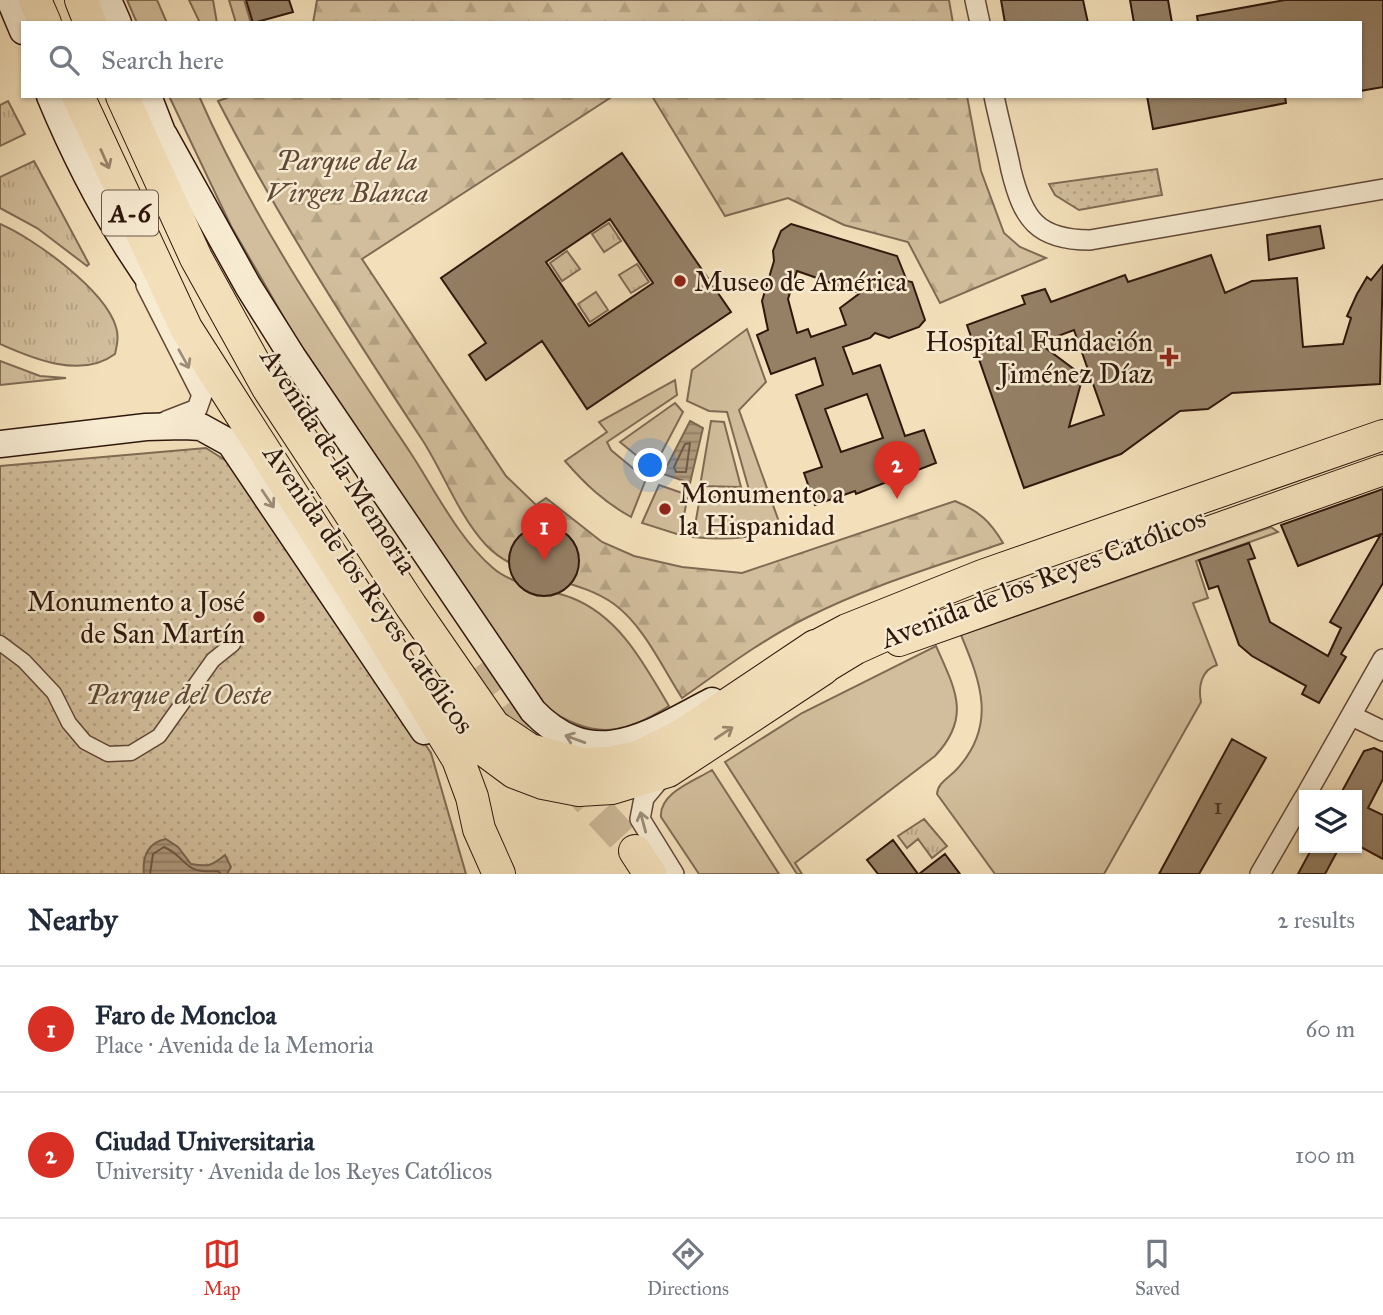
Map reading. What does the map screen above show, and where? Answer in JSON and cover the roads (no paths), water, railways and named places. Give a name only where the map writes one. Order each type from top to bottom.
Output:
[{"type":"highway","points":[[35,0],[44,21]]},
{"type":"highway","points":[[81,0],[89,21]]},
{"type":"highway","name":"Avenida de la Memoria","points":[[79,98],[186,328],[458,759],[472,797],[479,829],[499,874]]},
{"type":"highway","name":"Avenida de la Memoria","points":[[134,105],[268,356],[474,669]]},
{"type":"highway","name":"Avenida de la Memoria","points":[[134,105],[190,246],[230,321],[268,388],[411,606]]},
{"type":"highway","name":"Avenida de los Reyes Católicos","points":[[243,416],[295,477],[434,690],[483,749],[514,772],[543,783],[579,790],[612,788],[668,771],[819,658]]},
{"type":"highway","name":"Avenida de los Reyes Católicos","points":[[411,606],[494,726],[530,750],[582,764],[610,763],[638,757],[819,658]]},
{"type":"main road","points":[[9,0],[21,27]]},
{"type":"main road","points":[[108,0],[117,21]]},
{"type":"main road","name":"Avenida de la Memoria","points":[[51,98],[95,191],[138,264],[186,328]]},
{"type":"main road","name":"Avenida de la Memoria","points":[[134,105],[163,135],[209,249]]},
{"type":"main road","points":[[163,135],[248,286],[292,356],[533,711],[546,724],[571,738],[600,746],[639,738],[819,658],[1383,470]]},
{"type":"main road","points":[[982,575],[1022,548],[1383,420]]},
{"type":"main road","points":[[0,444],[146,427],[201,427],[230,443],[424,731],[479,829]]},
{"type":"main road","name":"Avenida de los Reyes Católicos","points":[[819,658],[847,629],[982,575],[1383,435]]},
{"type":"main road","name":"Avenida de los Reyes Católicos","points":[[819,658],[856,649],[957,604],[1383,454]]},
{"type":"street","points":[[975,0],[980,21]]},
{"type":"street","points":[[995,104],[1019,201],[1037,227],[1052,236],[1090,240],[1383,189]]},
{"type":"street","name":"Avenida de la Memoria","points":[[138,264],[160,314],[202,395],[201,404],[191,413],[146,427]]},
{"type":"street","points":[[0,643],[24,662],[54,694],[69,723],[85,742],[108,754],[131,753],[159,736],[213,660],[233,644]]},
{"type":"street","points":[[1309,790],[1383,659]]},
{"type":"street","points":[[1352,716],[1383,731]]},
{"type":"street","points":[[668,771],[644,798],[640,819],[674,874]]},
{"type":"street","points":[[1260,874],[1299,807]]},
{"type":"water","points":[[690,421],[703,428],[690,483],[663,474]]},
{"type":"water","points":[[166,839],[178,847],[191,864],[210,865],[225,855],[231,867],[227,874],[144,874],[148,851],[155,843]]},
{"type":"tunnel","points":[[474,669],[507,712],[635,851]]},
{"type":"place","name":"Museo de América","points":[[680,281]]},
{"type":"place","name":"Hospital Fundación Jiménez Díaz","points":[[1169,357]]},
{"type":"place","name":"Ciudad Universitaria","points":[[897,499]]},
{"type":"place","name":"Monumento a la Hispanidad","points":[[665,509]]},
{"type":"place","name":"Faro de Moncloa","points":[[544,561]]},
{"type":"place","name":"Monumento a José de San Martín","points":[[259,617]]},
{"type":"park label","name":"Parque de la Virgen Blanca","points":[[347,176]]},
{"type":"park label","name":"Parque del Oeste","points":[[178,694]]}]
